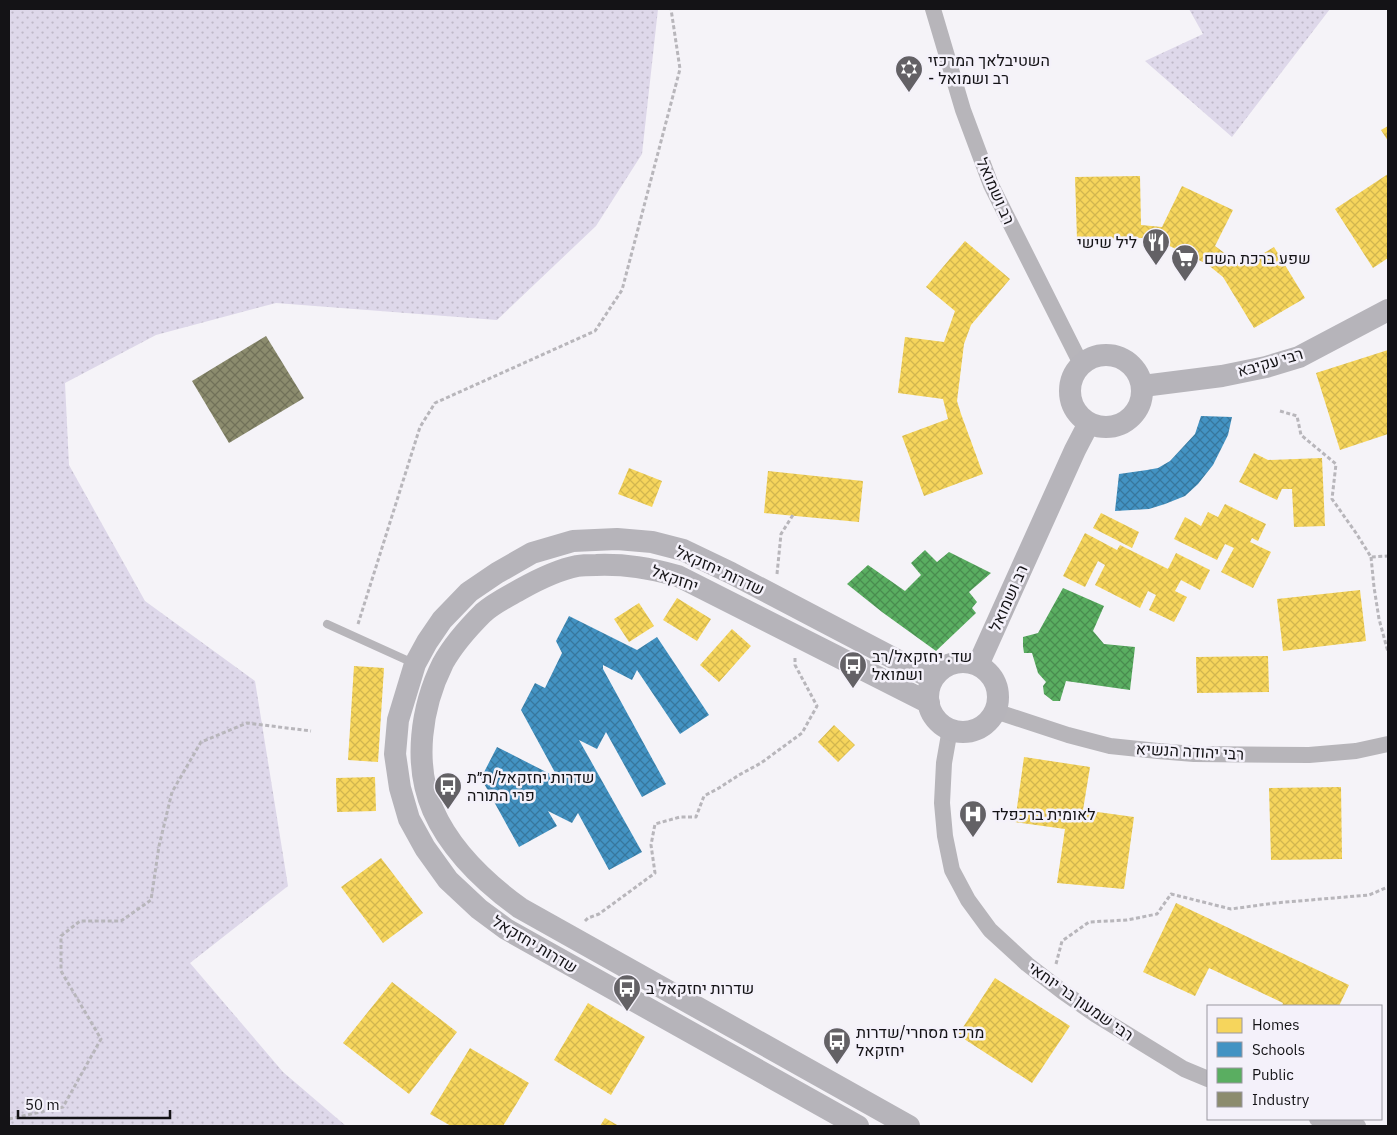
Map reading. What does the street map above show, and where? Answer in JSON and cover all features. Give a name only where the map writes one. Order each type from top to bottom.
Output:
[{"type":"street","name":"רב ושמואל","points":[[933,9],[963,110],[991,185],[1081,364]]},
{"type":"street","name":"רבי עקיבא","points":[[1143,386],[1222,376],[1266,367],[1298,357],[1388,310]]},
{"type":"street","points":[[1106,354],[1119,356],[1130,363],[1139,373],[1143,386],[1143,397],[1139,408],[1132,417],[1122,424],[1112,427],[1100,427],[1089,423],[1080,416],[1070,396],[1070,384],[1074,373],[1081,364],[1092,357],[1106,354]]},
{"type":"street","name":"רב ושמואל","points":[[978,665],[1089,423]]},
{"type":"street","name":"שדרות יחזקאל","points":[[858,1126],[506,929],[479,909],[448,880],[425,848],[409,818],[400,788],[395,754],[398,720],[415,664],[427,642],[442,620],[469,592],[532,553],[573,541],[617,539],[652,542],[683,550],[768,592],[933,679]]},
{"type":"street","name":"יחזקאל","points":[[438,675],[444,662],[462,636],[485,612],[542,577],[577,566],[616,564],[647,567],[678,576],[929,703]]},
{"type":"street","points":[[958,662],[978,665],[986,670],[996,685],[998,703],[995,711],[991,719],[976,729],[959,732],[950,729],[936,719],[932,712],[929,703],[930,687],[933,679],[940,671],[958,662]]},
{"type":"street","points":[[415,664],[438,675]]},
{"type":"street","name":"שדרות יחזקאל","points":[[438,675],[431,694],[424,724],[421,754],[433,809],[447,835],[467,863],[495,890],[520,908],[909,1126]]},
{"type":"street","name":"רבי יהודה הנשיא","points":[[995,711],[1068,735],[1110,746],[1146,750],[1194,754],[1309,754],[1356,751],[1388,744]]},
{"type":"street","name":"רבי שמעון בר יוחאי","points":[[950,729],[944,763],[942,803],[945,836],[952,870],[968,900],[990,930],[1051,983],[1096,1015],[1144,1045],[1184,1069],[1207,1080]]},
{"type":"street","points":[[727,1053],[740,1031]]},
{"type":"street","points":[[1323,1120],[1358,1126]]},
{"type":"lane","points":[[327,624],[415,664]]},
{"type":"path","points":[[354,637],[420,427],[435,403],[595,331],[622,290],[680,69],[671,9]]},
{"type":"path","points":[[1280,412],[1297,416],[1301,435],[1336,464],[1332,499],[1371,557],[1379,619],[1388,652]]},
{"type":"path","points":[[768,592],[777,572],[781,534],[793,515]]},
{"type":"path","points":[[1371,557],[1388,556]]},
{"type":"path","points":[[570,936],[588,918],[599,914],[656,873],[651,845],[656,824],[680,818],[696,817],[704,796],[761,763],[802,734],[817,706],[794,665],[796,635]]},
{"type":"path","points":[[9,1119],[63,1107],[100,1039],[61,972],[61,936],[80,921],[121,921],[151,900],[158,846],[172,792],[201,742],[247,723],[311,731]]},
{"type":"path","points":[[1051,983],[1062,940],[1088,922],[1127,920],[1156,914],[1171,894],[1231,909],[1369,895],[1388,887]]},
{"type":"shaded area","points":[[9,9],[658,9],[642,154],[596,226],[497,320],[276,303],[156,335],[65,383],[69,465],[145,601],[255,681],[288,886],[190,963],[283,1072],[346,1126],[9,1126]]},
{"type":"shaded area","points":[[1189,9],[1330,9],[1232,137],[1145,61],[1203,34]]},
{"type":"building: Homes","points":[[1388,126],[1388,141],[1381,130]]},
{"type":"building: Homes","points":[[1388,174],[1388,258],[1373,268],[1335,209]]},
{"type":"building: Homes","points":[[1140,176],[1141,225],[1162,227],[1182,186],[1233,210],[1215,246],[1242,266],[1274,247],[1305,298],[1254,328],[1223,277],[1207,264],[1155,239],[1077,239],[1075,177]]},
{"type":"building: Homes","points":[[965,241],[1010,279],[971,325],[964,344],[957,401],[983,474],[924,496],[902,436],[948,419],[943,399],[898,393],[905,337],[944,342],[955,311],[926,287]]},
{"type":"building: Homes","points":[[1388,350],[1388,434],[1340,450],[1316,373]]},
{"type":"building: Homes","points":[[1254,453],[1268,460],[1322,458],[1325,526],[1294,527],[1292,489],[1282,489],[1277,500],[1239,482]]},
{"type":"building: Homes","points":[[629,468],[662,481],[652,507],[618,494]]},
{"type":"building: Homes","points":[[768,471],[863,481],[859,522],[764,513]]},
{"type":"building: Homes","points":[[1225,504],[1266,524],[1258,541],[1252,538],[1250,542],[1271,552],[1253,588],[1221,572],[1234,548],[1225,544],[1217,560],[1174,539],[1185,517],[1201,526],[1208,512],[1218,517]]},
{"type":"building: Homes","points":[[1101,513],[1139,532],[1132,548],[1093,528]]},
{"type":"building: Homes","points":[[1085,533],[1117,550],[1120,545],[1168,569],[1176,553],[1210,570],[1200,590],[1181,580],[1175,591],[1187,597],[1174,622],[1149,610],[1156,595],[1148,591],[1140,608],[1095,585],[1105,565],[1098,561],[1085,587],[1063,576]]},
{"type":"building: Homes","points":[[1360,590],[1366,641],[1283,651],[1277,599]]},
{"type":"building: Homes","points":[[677,598],[711,619],[697,641],[663,620]]},
{"type":"building: Homes","points":[[639,603],[654,626],[629,642],[614,619]]},
{"type":"building: Homes","points":[[732,629],[751,646],[719,682],[700,665]]},
{"type":"building: Homes","points":[[1268,656],[1269,692],[1197,693],[1196,657]]},
{"type":"building: Homes","points":[[354,666],[384,668],[378,762],[348,760]]},
{"type":"building: Homes","points":[[834,725],[855,745],[838,762],[818,742]]},
{"type":"building: Homes","points":[[1024,757],[1090,767],[1083,810],[1134,817],[1124,889],[1057,883],[1065,829],[1015,822]]},
{"type":"building: Homes","points":[[375,777],[376,811],[337,812],[336,778]]},
{"type":"building: Homes","points":[[1341,787],[1342,859],[1271,860],[1269,788]]},
{"type":"building: Homes","points":[[381,858],[423,913],[383,943],[341,887]]},
{"type":"building: Homes","points":[[1176,903],[1349,985],[1339,1005],[1282,1005],[1283,1003],[1209,968],[1195,996],[1143,972]]},
{"type":"building: Homes","points":[[995,978],[1070,1026],[1032,1083],[958,1035]]},
{"type":"building: Homes","points":[[392,982],[457,1032],[409,1094],[343,1043]]},
{"type":"building: Homes","points":[[588,1003],[645,1037],[611,1095],[554,1060]]},
{"type":"building: Homes","points":[[470,1048],[529,1083],[503,1126],[451,1126],[430,1114]]},
{"type":"building: Homes","points":[[605,1118],[619,1126],[600,1126]]},
{"type":"building: Schools","points":[[1201,416],[1232,417],[1228,435],[1213,465],[1198,484],[1185,496],[1165,504],[1149,509],[1115,511],[1119,474],[1158,468],[1170,461],[1195,434]]},
{"type":"building: Schools","points":[[569,616],[637,650],[657,637],[709,715],[680,734],[637,670],[632,680],[603,665],[603,669],[666,784],[642,797],[606,732],[597,749],[579,740],[642,852],[609,870],[578,813],[572,823],[548,811],[557,826],[519,847],[481,778],[497,747],[558,778],[521,710],[535,683],[545,688],[562,653],[556,641]]},
{"type":"building: Public","points":[[925,550],[937,562],[949,552],[991,573],[969,592],[977,602],[972,608],[976,613],[936,651],[847,584],[868,565],[905,591],[921,575],[911,563]]},
{"type":"building: Public","points":[[1063,588],[1104,606],[1093,631],[1104,644],[1135,647],[1130,690],[1066,681],[1060,701],[1053,701],[1044,694],[1043,686],[1046,682],[1038,673],[1032,653],[1024,653],[1023,637],[1038,633]]},
{"type":"building: Industry","points":[[266,336],[304,398],[229,443],[192,381]]},
{"type":"place","name":"השטיבלאך המרכזי - רב ושמואל","points":[[909,93]]},
{"type":"place","name":"ליל שישי","points":[[1156,266]]},
{"type":"place","name":"שפע ברכת השם","points":[[1185,282]]},
{"type":"place","name":"שד. יחזקאל/רב ושמואל","points":[[853,689]]},
{"type":"place","name":"שדרות יחזקאל/ת״ת פרי התורה","points":[[448,810]]},
{"type":"place","name":"לאומית ברכפלד","points":[[973,838]]},
{"type":"place","name":"שדרות יחזקאל ב","points":[[627,1012]]},
{"type":"place","name":"מרכז מסחרי/שדרות יחזקאל","points":[[837,1065]]}]
